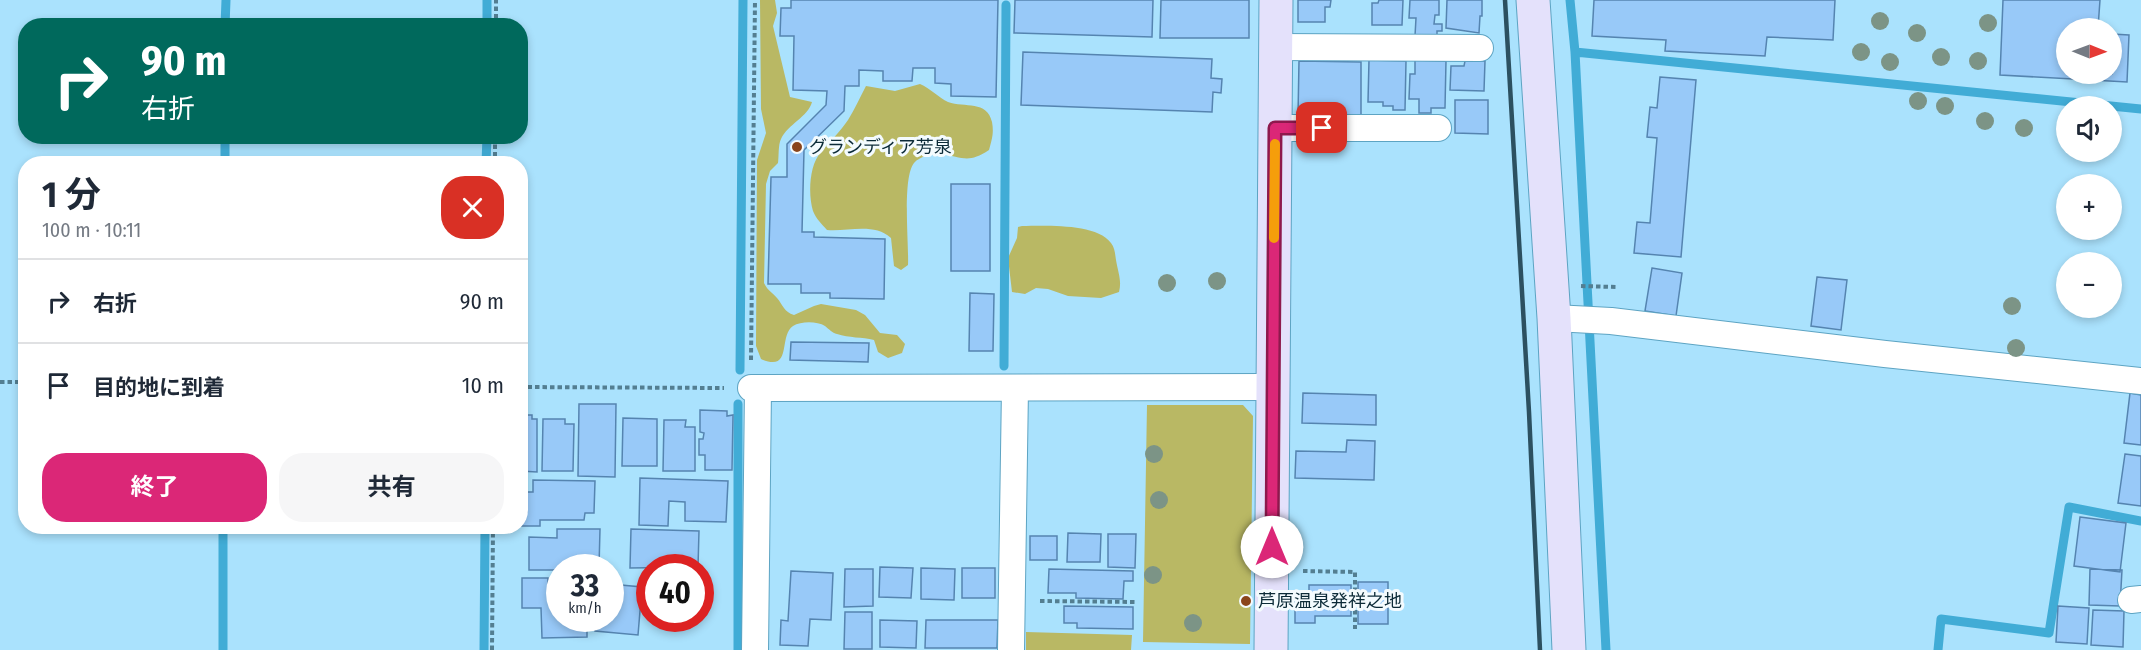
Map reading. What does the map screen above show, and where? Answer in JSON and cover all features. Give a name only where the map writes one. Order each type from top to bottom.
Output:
[{"type":"street","points":[[1271,650],[1276,0]]},
{"type":"street","points":[[1533,0],[1565,319],[1569,650]]},
{"type":"street","points":[[1275,48],[1480,48]]},
{"type":"street","points":[[1275,128],[1438,128]]},
{"type":"street","points":[[1565,319],[1611,321],[1885,354],[2141,381]]},
{"type":"street","points":[[755,650],[754,388],[1273,387]]},
{"type":"street","points":[[1011,650],[1016,388]]},
{"type":"path","points":[[496,0],[496,18]]},
{"type":"path","points":[[528,387],[754,388],[756,0]]},
{"type":"path","points":[[1575,286],[1616,287]]},
{"type":"path","points":[[0,382],[18,382]]},
{"type":"path","points":[[492,650],[493,534]]},
{"type":"path","points":[[1272,570],[1355,572],[1355,629]]},
{"type":"path","points":[[1012,600],[1136,602]]},
{"type":"shaded area","points":[[760,0],[775,0],[777,13],[773,26],[790,97],[812,102],[806,112],[781,139],[778,163],[770,171],[766,184],[764,283],[786,310],[794,315],[821,304],[856,310],[865,315],[880,333],[897,335],[905,344],[902,353],[888,358],[878,352],[874,340],[834,333],[822,324],[809,322],[793,326],[786,337],[781,357],[777,361],[761,359],[756,346],[757,160],[766,133],[761,109]]},
{"type":"shaded area","points":[[920,84],[948,102],[985,110],[992,122],[993,133],[989,150],[976,157],[933,154],[914,163],[910,171],[907,196],[908,265],[901,270],[894,266],[891,238],[884,233],[869,229],[827,230],[813,211],[810,197],[811,180],[817,158],[842,129],[866,86],[895,91]]},
{"type":"shaded area","points":[[1018,227],[1070,227],[1094,232],[1104,237],[1114,249],[1120,280],[1119,292],[1101,298],[1068,296],[1048,289],[1036,288],[1025,294],[1012,292],[1008,258],[1017,238]]},
{"type":"shaded area","points":[[1147,405],[1243,405],[1253,416],[1250,644],[1143,642]]},
{"type":"shaded area","points":[[1026,632],[1132,635],[1131,650],[1026,650]]},
{"type":"building","name":"グランディア芳泉","points":[[791,0],[998,0],[996,97],[951,96],[951,84],[935,83],[935,68],[913,68],[912,81],[883,81],[883,71],[859,70],[859,86],[845,86],[844,111],[804,150],[802,232],[814,232],[814,237],[885,239],[884,299],[830,298],[830,293],[801,293],[801,284],[768,284],[771,177],[787,177],[787,144],[826,105],[827,91],[793,90],[794,36],[780,36],[781,8],[791,8]]},
{"type":"building","points":[[1015,0],[1153,0],[1152,37],[1014,33]]},
{"type":"building","points":[[1161,0],[1249,0],[1249,38],[1160,38]]},
{"type":"building","points":[[1298,0],[1331,0],[1330,7],[1325,7],[1325,22],[1298,22]]},
{"type":"building","points":[[1379,0],[1403,0],[1402,25],[1372,25],[1372,3],[1378,3]]},
{"type":"building","points":[[1410,0],[1439,0],[1439,15],[1435,15],[1434,24],[1442,24],[1442,31],[1437,31],[1437,36],[1415,36],[1416,18],[1409,18]]},
{"type":"building","points":[[1447,0],[1482,0],[1479,33],[1446,28]]},
{"type":"building","points":[[1594,0],[1835,0],[1833,40],[1767,37],[1765,56],[1665,51],[1666,40],[1592,36]]},
{"type":"building","points":[[2003,0],[2100,0],[2099,18],[2056,18],[2056,78],[2000,75]]},
{"type":"building","points":[[2122,35],[2129,35],[2127,82],[2122,82]]},
{"type":"building","points":[[1023,52],[1212,59],[1211,78],[1222,79],[1221,93],[1213,92],[1212,112],[1021,105]]},
{"type":"building","points":[[1369,60],[1406,61],[1405,110],[1393,110],[1393,106],[1383,106],[1383,102],[1368,102]]},
{"type":"building","points":[[1415,60],[1446,61],[1445,108],[1431,108],[1431,113],[1419,113],[1419,99],[1409,99],[1410,74],[1415,74]]},
{"type":"building","points":[[1299,61],[1361,62],[1361,117],[1298,116]]},
{"type":"building","points":[[1465,61],[1485,61],[1484,91],[1450,90],[1451,66],[1464,66]]},
{"type":"building","points":[[1660,77],[1696,80],[1681,257],[1634,253],[1637,222],[1650,223],[1657,138],[1647,137],[1650,107],[1657,108]]},
{"type":"building","points":[[1455,100],[1488,100],[1488,134],[1455,133]]},
{"type":"building","points":[[951,184],[990,184],[990,271],[951,271]]},
{"type":"building","points":[[1652,268],[1682,273],[1676,316],[1645,311]]},
{"type":"building","points":[[1817,277],[1847,280],[1841,330],[1811,326]]},
{"type":"building","points":[[970,293],[994,294],[993,351],[969,351]]},
{"type":"building","points":[[791,342],[869,343],[868,362],[790,360]]},
{"type":"building","points":[[1303,393],[1376,395],[1376,425],[1302,423]]},
{"type":"building","points":[[2130,393],[2141,395],[2141,445],[2124,443]]},
{"type":"building","points":[[579,404],[616,404],[615,477],[578,476]]},
{"type":"building","points":[[700,410],[727,411],[727,416],[733,415],[732,470],[705,470],[705,455],[699,455],[699,439],[703,439],[704,433],[700,432]]},
{"type":"building","points":[[528,415],[532,415],[532,419],[537,419],[537,472],[528,471]]},
{"type":"building","points":[[623,418],[657,419],[657,466],[622,466]]},
{"type":"building","points":[[543,419],[565,419],[565,424],[574,424],[573,471],[542,471]]},
{"type":"building","points":[[664,420],[686,420],[685,427],[695,427],[695,471],[663,471]]},
{"type":"building","points":[[1347,440],[1375,441],[1374,480],[1295,478],[1296,451],[1346,452]]},
{"type":"building","points":[[2125,454],[2141,456],[2141,506],[2118,503]]},
{"type":"building","points":[[640,478],[728,481],[726,522],[685,521],[685,502],[669,501],[668,526],[639,525]]},
{"type":"building","points":[[533,480],[595,481],[594,513],[585,513],[584,520],[540,520],[540,526],[528,526],[528,492],[533,492]]},
{"type":"building","points":[[2080,517],[2126,523],[2120,572],[2074,566]]},
{"type":"building","points":[[557,529],[600,529],[599,554],[546,554],[546,570],[529,570],[529,537],[557,538]]},
{"type":"building","points":[[631,529],[699,531],[698,554],[636,554],[636,568],[630,568]]},
{"type":"building","points":[[1068,533],[1101,534],[1100,562],[1067,562]]},
{"type":"building","points":[[1108,534],[1136,534],[1135,568],[1108,567]]},
{"type":"building","points":[[1030,536],[1057,536],[1057,560],[1030,560]]},
{"type":"building","points":[[880,567],[913,568],[911,598],[879,597]]},
{"type":"building","points":[[921,568],[955,569],[954,600],[921,599]]},
{"type":"building","points":[[962,568],[995,568],[995,598],[962,598]]},
{"type":"building","points":[[845,569],[873,569],[873,606],[844,607]]},
{"type":"building","points":[[1049,569],[1133,571],[1133,581],[1124,581],[1123,599],[1076,598],[1076,593],[1048,593]]},
{"type":"building","points":[[2090,569],[2122,570],[2120,606],[2089,605]]},
{"type":"building","points":[[791,571],[833,573],[831,620],[810,619],[808,646],[780,645],[781,620],[788,621]]},
{"type":"building","points":[[522,578],[546,578],[546,632],[587,632],[587,637],[542,638],[541,608],[522,608]]},
{"type":"building","points":[[1358,582],[1388,582],[1388,624],[1358,624]]},
{"type":"building","points":[[624,585],[636,586],[636,632],[638,632],[638,635],[606,632],[624,632]]},
{"type":"building","points":[[1309,585],[1351,585],[1351,616],[1315,616],[1315,623],[1295,623],[1295,597],[1309,597]]},
{"type":"building","points":[[1064,606],[1133,607],[1133,629],[1077,628],[1077,623],[1064,623]]},
{"type":"building","points":[[2058,606],[2089,608],[2087,644],[2056,642]]},
{"type":"building","points":[[2093,610],[2124,611],[2123,647],[2091,645]]},
{"type":"building","points":[[845,612],[872,612],[872,649],[844,649]]},
{"type":"building","points":[[880,620],[917,621],[916,648],[880,647]]},
{"type":"building","points":[[926,620],[998,620],[997,648],[925,648]]},
{"type":"waterway","points":[[225,18],[226,0]]},
{"type":"waterway","points":[[487,0],[487,18]]},
{"type":"waterway","points":[[740,370],[743,0]]},
{"type":"waterway","points":[[1570,0],[1575,52],[1606,650]]},
{"type":"waterway","points":[[1004,366],[1006,5]]},
{"type":"waterway","points":[[1575,52],[2141,109]]},
{"type":"waterway","points":[[225,144],[225,156]]},
{"type":"waterway","points":[[486,156],[487,144]]},
{"type":"waterway","points":[[738,404],[738,650]]},
{"type":"waterway","points":[[1938,650],[1941,619],[2049,633],[2069,507],[2141,521]]},
{"type":"waterway","points":[[223,534],[223,650]]},
{"type":"waterway","points":[[484,650],[485,534]]},
{"type":"railway","points":[[1505,0],[1529,412],[1540,650]]},
{"type":"slow traffic","points":[[1274,238],[1275,144]]},
{"type":"place","name":"グランディア芳泉","points":[[797,147]]},
{"type":"place","name":"芦原温泉発祥之地","points":[[1246,601]]},
{"type":"route","points":[[1272,547],[1275,128],[1322,128]]}]
